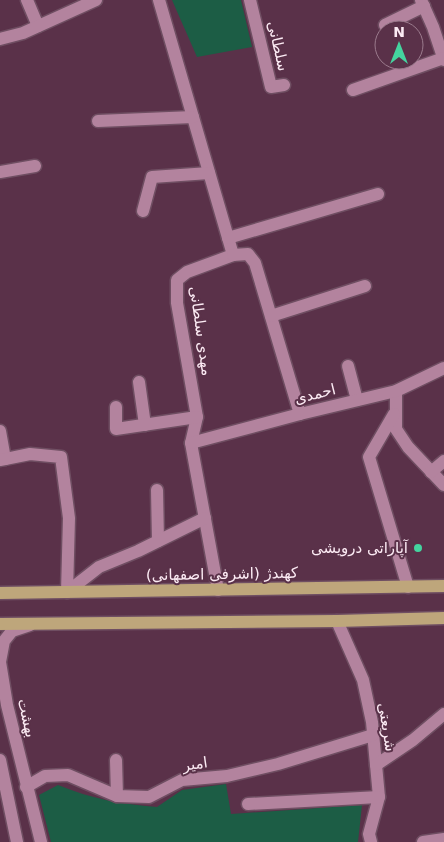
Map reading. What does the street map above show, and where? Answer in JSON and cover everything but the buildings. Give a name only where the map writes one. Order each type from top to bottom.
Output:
[{"type":"main road","name":"کهندژ (اشرفی اصفهانی)","points":[[0,593],[444,586]]},
{"type":"main road","points":[[0,624],[444,618]]},
{"type":"street","points":[[27,0],[38,26]]},
{"type":"street","points":[[159,0],[233,254],[248,254],[255,263],[300,414]]},
{"type":"street","name":"سلطانی","points":[[250,0],[271,87],[284,84]]},
{"type":"street","points":[[0,39],[23,33],[92,1]]},
{"type":"street","points":[[353,90],[444,59],[423,3],[394,20]]},
{"type":"street","points":[[98,121],[193,117]]},
{"type":"street","points":[[0,172],[35,166]]},
{"type":"street","points":[[144,211],[152,177],[209,173]]},
{"type":"street","points":[[228,238],[378,194]]},
{"type":"street","name":"مهدی سلطانی","points":[[218,590],[191,443],[197,418],[177,303],[177,280],[186,272],[233,254]]},
{"type":"street","points":[[271,316],[364,286]]},
{"type":"street","points":[[348,366],[357,400]]},
{"type":"street","name":"احمدی","points":[[191,443],[396,391],[444,368]]},
{"type":"street","points":[[139,382],[145,425]]},
{"type":"street","points":[[396,391],[394,414],[396,429],[408,448],[444,485]]},
{"type":"street","points":[[116,407],[116,429],[197,418]]},
{"type":"street","points":[[394,414],[369,457],[408,587]]},
{"type":"street","points":[[0,431],[2,459],[30,454],[61,457],[69,518],[68,592]]},
{"type":"street","points":[[431,472],[444,461]]},
{"type":"street","points":[[157,490],[158,541]]},
{"type":"street","points":[[68,592],[99,567],[205,518]]},
{"type":"street","name":"شریعتی","points":[[337,620],[363,680],[373,735],[379,797],[369,834],[371,842]]},
{"type":"street","name":"بهشت","points":[[40,623],[12,631],[4,641],[1,650],[1,677],[26,787],[41,842]]},
{"type":"street","points":[[376,765],[413,740],[444,714]]},
{"type":"street","name":"امیر","points":[[26,787],[45,776],[68,775],[117,796],[149,798],[182,780],[227,776],[286,762],[373,735]]},
{"type":"street","points":[[0,760],[6,818],[18,842]]},
{"type":"street","points":[[116,760],[117,796]]},
{"type":"street","points":[[248,804],[379,797]]},
{"type":"street","points":[[423,842],[444,839]]},
{"type":"green space","points":[[172,0],[241,0],[252,47],[197,57]]},
{"type":"green space","points":[[226,784],[231,814],[362,805],[358,842],[51,842],[39,795],[58,785],[107,800],[157,807],[182,790]]},
{"type":"place","name":"آپاراتی درویشی","points":[[418,548]]}]
